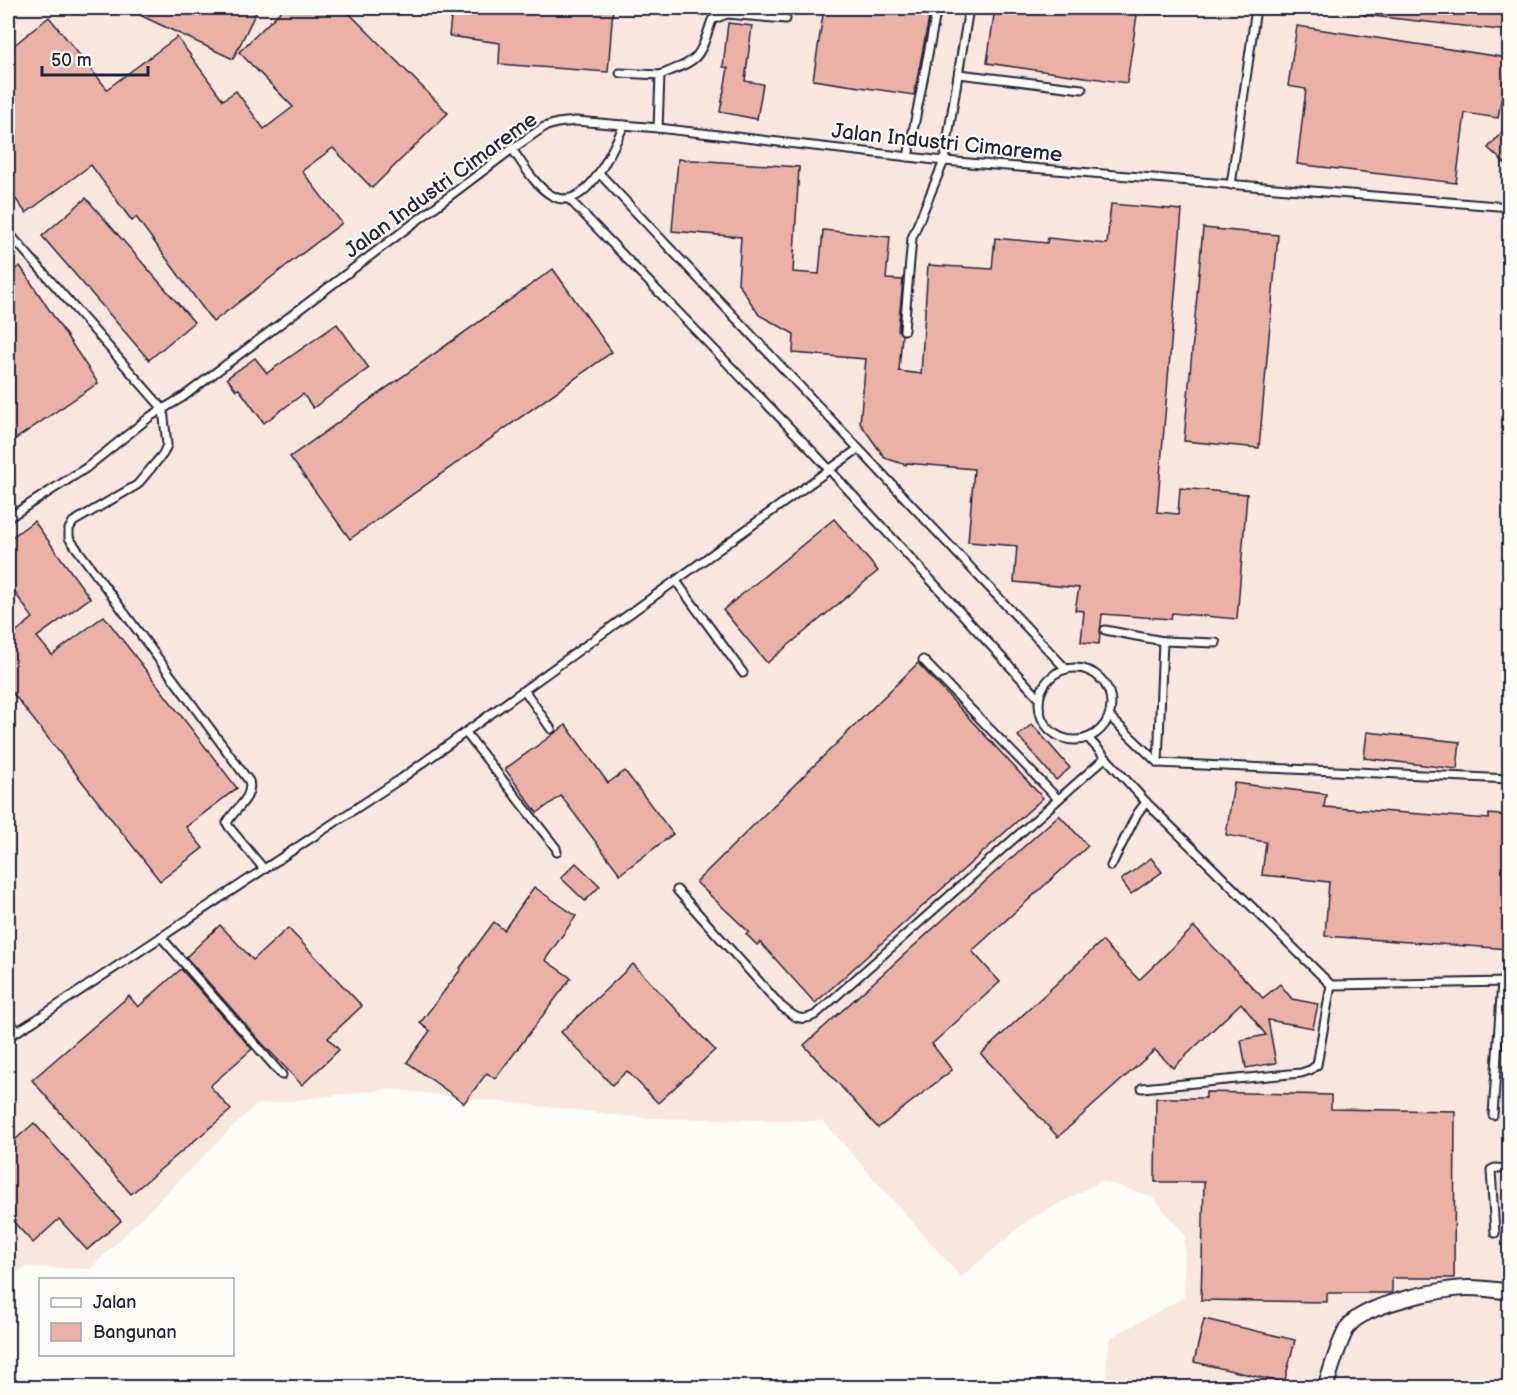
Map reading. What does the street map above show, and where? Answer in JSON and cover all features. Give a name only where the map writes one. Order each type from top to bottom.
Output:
[{"type":"street","points":[[1325,1388],[1348,1327],[1358,1317],[1379,1307],[1425,1294],[1468,1288],[1509,1292]]},
{"type":"lane","points":[[908,157],[937,8]]},
{"type":"lane","points":[[904,330],[912,238],[944,161],[969,8]]},
{"type":"lane","points":[[1231,185],[1256,8]]},
{"type":"lane","points":[[620,73],[660,75],[688,64],[701,54],[712,20],[727,14],[786,19]]},
{"type":"lane","points":[[959,74],[1082,89]]},
{"type":"lane","points":[[658,128],[660,75]]},
{"type":"lane","name":"Jalan Industri Cimareme","points":[[8,518],[86,468],[151,416],[183,397],[512,149],[544,127],[557,123],[576,121],[658,128],[944,161],[1509,207]]},
{"type":"lane","points":[[512,149],[540,186],[550,195],[559,199],[568,199],[578,195],[599,173],[624,125]]},
{"type":"lane","points":[[599,173],[1066,669]]},
{"type":"lane","points":[[568,199],[830,470],[1039,698]]},
{"type":"lane","points":[[8,232],[163,409],[167,445],[163,454],[137,485],[73,522],[69,529],[69,538],[249,781],[248,795],[227,823],[264,869]]},
{"type":"lane","points":[[8,1037],[466,733],[858,449]]},
{"type":"lane","points":[[676,581],[743,673]]},
{"type":"lane","points":[[1106,630],[1163,641],[1216,643]]},
{"type":"lane","points":[[1158,763],[1163,641]]},
{"type":"lane","points":[[923,660],[1058,799]]},
{"type":"lane","points":[[1066,669],[1081,669],[1096,675],[1106,686],[1111,700],[1109,716],[1105,725],[1097,733],[1088,738],[1069,740],[1051,732],[1040,717],[1039,698],[1044,685],[1053,675],[1066,669]]},
{"type":"lane","points":[[525,691],[551,729]]},
{"type":"lane","points":[[1109,716],[1158,763],[1509,779]]},
{"type":"lane","points":[[466,733],[557,852]]},
{"type":"lane","points":[[1088,738],[1146,802],[1331,985],[1506,982],[1492,1115]]},
{"type":"lane","points":[[677,890],[781,1006],[795,1018],[807,1019],[815,1015],[1106,758]]},
{"type":"lane","points":[[1111,866],[1137,814],[1146,802]]},
{"type":"lane","points":[[161,937],[282,1075]]},
{"type":"lane","points":[[1142,1088],[1301,1073],[1310,1070],[1317,1065],[1331,985]]},
{"type":"lane","points":[[8,1021],[18,1031]]},
{"type":"lane","points":[[1495,1233],[1491,1170],[1509,1169]]},
{"type":"shaded area","points":[[8,8],[1509,8],[1509,1387],[1105,1387],[1109,1339],[1184,1297],[1185,1235],[1153,1197],[1102,1181],[1028,1220],[961,1277],[823,1121],[645,1118],[389,1089],[255,1105],[90,1269],[24,1267],[8,1280]]},
{"type":"building","points":[[125,8],[258,8],[233,59]]},
{"type":"building","points":[[284,8],[344,8],[448,113],[372,188],[333,148],[302,171],[342,223],[213,322],[136,217],[132,221],[91,165],[26,213],[8,189],[8,50],[49,17],[107,89],[177,37],[223,100],[236,91],[264,129],[293,107],[239,52]]},
{"type":"building","points":[[452,8],[613,8],[608,72],[499,64],[500,43],[449,36]]},
{"type":"building","points":[[824,8],[931,8],[914,95],[813,80]]},
{"type":"building","points":[[995,8],[1138,8],[1127,83],[987,63]]},
{"type":"building","points":[[1363,8],[1509,8],[1509,31],[1363,15]]},
{"type":"building","points":[[728,23],[752,26],[745,81],[763,84],[757,119],[720,112],[728,68],[723,67]]},
{"type":"building","points":[[1297,26],[1508,58],[1498,118],[1465,113],[1456,183],[1297,164],[1306,89],[1288,86]]},
{"type":"building","points":[[1509,124],[1509,167],[1488,148]]},
{"type":"building","points":[[678,159],[799,167],[793,272],[819,274],[823,230],[890,237],[886,279],[903,280],[898,330],[902,335],[899,371],[921,374],[928,265],[992,269],[995,238],[1047,243],[1048,238],[1107,244],[1111,204],[1182,210],[1157,512],[1178,514],[1180,488],[1247,494],[1237,619],[1172,613],[1171,619],[1102,614],[1099,644],[1081,642],[1084,611],[1075,610],[1079,588],[1014,582],[1017,546],[968,542],[974,469],[906,463],[906,465],[885,458],[860,423],[866,359],[793,353],[794,334],[759,315],[738,283],[741,237],[672,231]]},
{"type":"building","points":[[86,198],[194,322],[149,360],[42,236]]},
{"type":"building","points":[[1203,228],[1278,235],[1259,448],[1184,441]]},
{"type":"building","points":[[20,266],[98,383],[8,444],[8,274]]},
{"type":"building","points":[[553,269],[612,352],[350,539],[290,457]]},
{"type":"building","points":[[337,324],[369,368],[313,408],[303,394],[264,423],[239,389],[236,390],[227,378],[255,358],[267,373]]},
{"type":"building","points":[[834,519],[878,571],[767,663],[723,610]]},
{"type":"building","points":[[34,521],[90,598],[37,637],[52,655],[104,616],[237,788],[186,827],[203,848],[160,881],[8,687],[8,638],[33,618],[8,583],[8,540]]},
{"type":"building","points":[[918,663],[1043,798],[815,1003],[760,942],[757,945],[746,934],[749,932],[696,882]]},
{"type":"building","points":[[1032,724],[1070,768],[1056,780],[1018,736]]},
{"type":"building","points":[[566,725],[608,783],[625,771],[673,834],[620,874],[561,796],[537,813],[505,769]]},
{"type":"building","points":[[1367,732],[1460,742],[1457,769],[1364,758]]},
{"type":"building","points":[[1234,783],[1326,794],[1324,807],[1489,819],[1489,814],[1509,816],[1509,949],[1325,936],[1329,882],[1262,875],[1266,842],[1226,835]]},
{"type":"building","points":[[1059,815],[1088,846],[972,951],[1000,982],[932,1044],[952,1070],[878,1128],[804,1045]]},
{"type":"building","points":[[1151,858],[1162,872],[1131,894],[1121,880]]},
{"type":"building","points":[[576,863],[600,886],[585,901],[561,878]]},
{"type":"building","points":[[534,887],[576,916],[545,960],[571,978],[495,1079],[487,1073],[464,1103],[407,1062],[430,1031],[420,1023],[494,922],[504,930]]},
{"type":"building","points":[[220,925],[253,960],[288,928],[362,1006],[328,1038],[339,1050],[302,1085],[186,957]]},
{"type":"building","points":[[1194,927],[1263,998],[1280,984],[1292,999],[1318,1004],[1313,1028],[1268,1020],[1276,1063],[1246,1068],[1241,1040],[1266,1035],[1241,1003],[1173,1068],[1155,1050],[1058,1137],[981,1054],[1102,941],[1139,980]]},
{"type":"building","points":[[633,964],[715,1050],[658,1103],[627,1071],[612,1085],[561,1032]]},
{"type":"building","points":[[181,969],[252,1049],[210,1086],[231,1110],[131,1194],[32,1080],[129,996],[138,1007]]},
{"type":"building","points":[[1206,1092],[1331,1095],[1331,1109],[1455,1111],[1454,1278],[1392,1278],[1392,1293],[1327,1293],[1327,1302],[1201,1300],[1204,1182],[1155,1182],[1156,1098],[1206,1098]]},
{"type":"building","points":[[34,1123],[121,1221],[87,1250],[59,1219],[33,1243],[8,1216],[8,1146]]},
{"type":"building","points":[[1204,1319],[1295,1340],[1284,1383],[1194,1362]]}]
